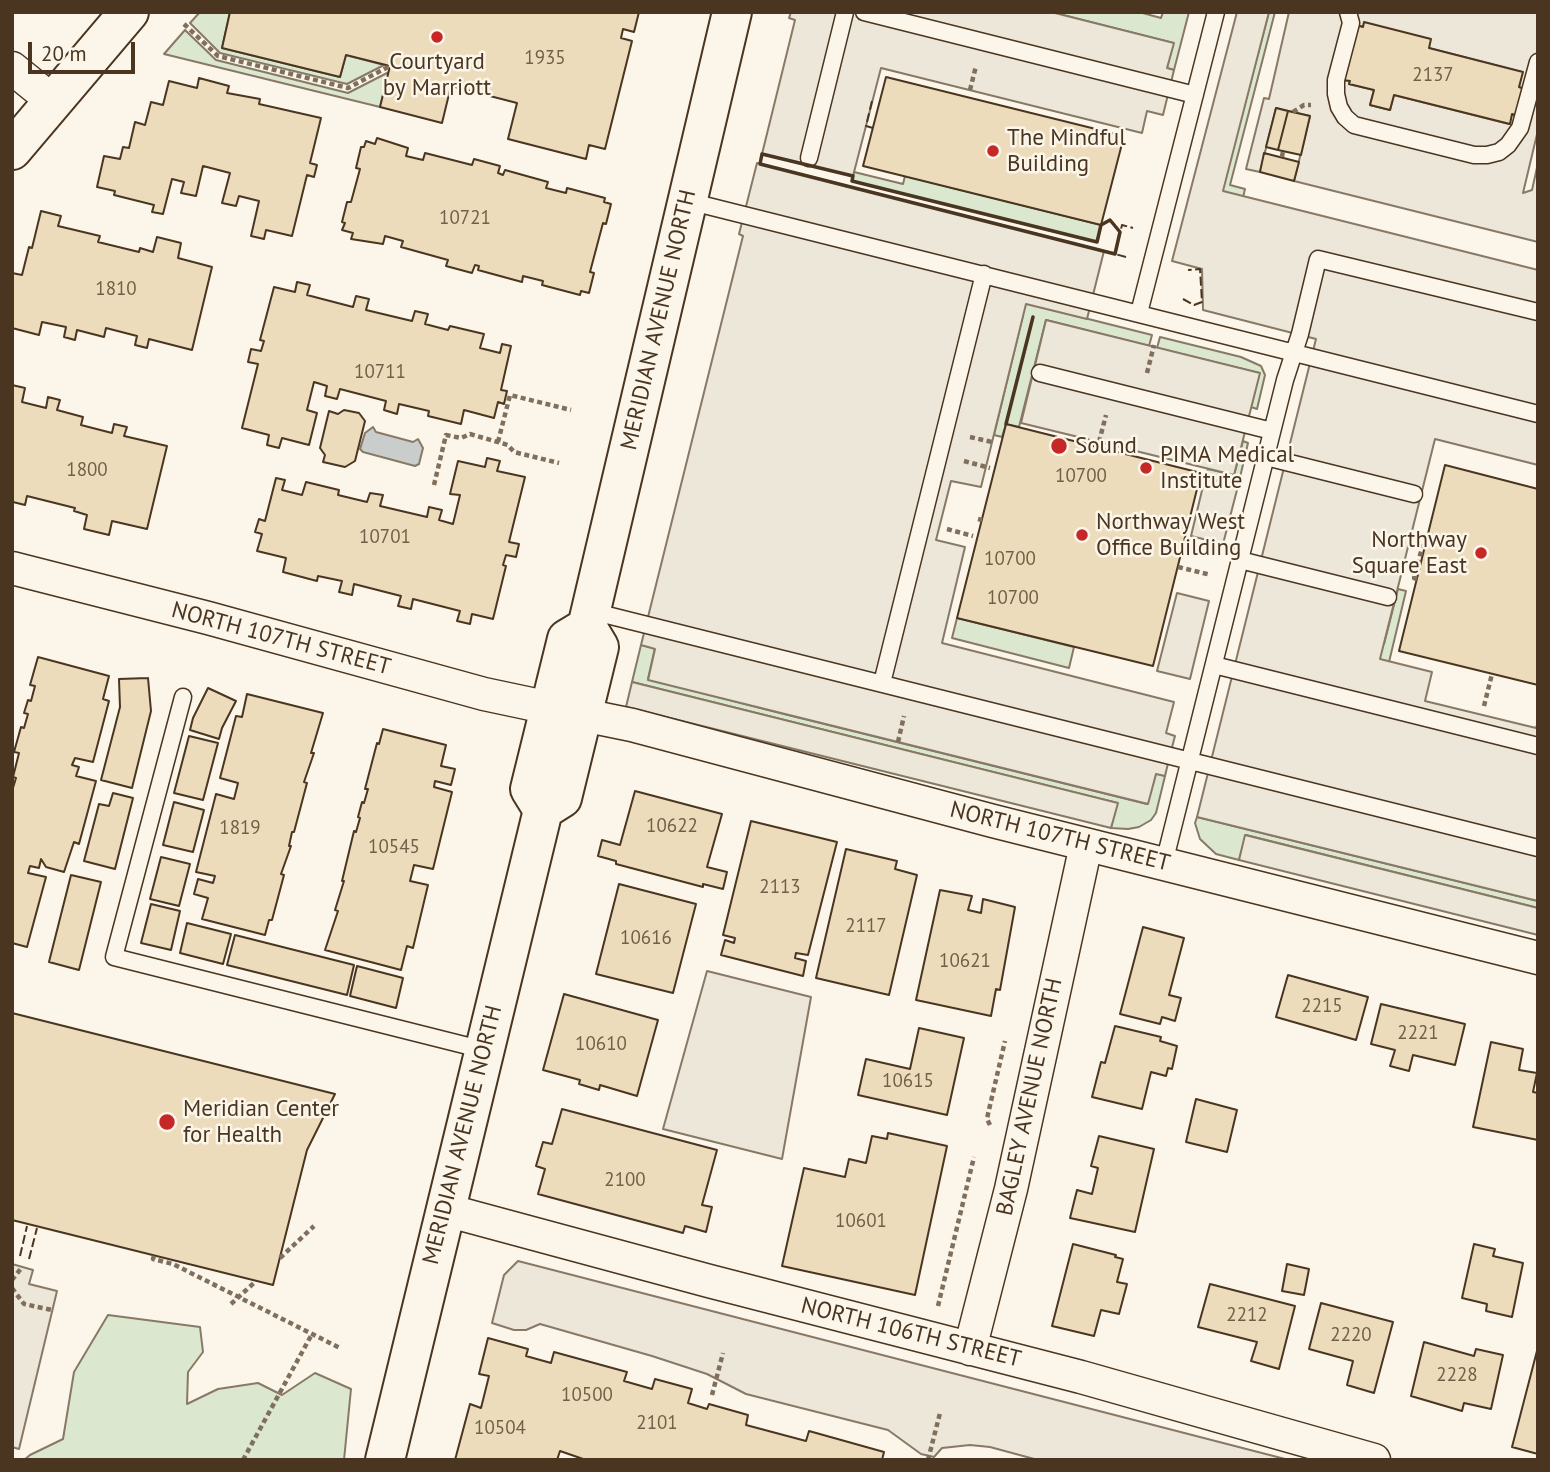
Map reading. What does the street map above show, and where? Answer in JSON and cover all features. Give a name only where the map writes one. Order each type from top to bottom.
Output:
[{"type":"street","points":[[12,150],[129,12]]},
{"type":"street","name":"MERIDIAN AVENUE NORTH","points":[[385,1460],[543,810],[562,798],[566,711],[599,647],[589,619],[732,12]]},
{"type":"street","points":[[12,68],[54,102]]},
{"type":"street","name":"NORTH 107TH STREET","points":[[12,568],[208,618],[484,694],[744,754],[1086,845],[1538,958]]},
{"type":"street","name":"BAGLEY AVENUE NORTH","points":[[970,1349],[1011,1189],[1086,845]]},
{"type":"street","name":"NORTH 106TH STREET","points":[[446,1210],[1081,1377],[1374,1460]]},
{"type":"lane","points":[[808,158],[845,12]]},
{"type":"lane","points":[[864,12],[1195,95]]},
{"type":"lane","points":[[1139,313],[1216,12]]},
{"type":"lane","points":[[1349,12],[1351,23],[1336,80],[1336,94],[1339,107],[1354,125],[1474,155],[1499,152],[1508,145],[1520,128],[1538,62]]},
{"type":"lane","points":[[688,201],[1538,414]]},
{"type":"lane","points":[[1164,863],[1318,258],[1538,313]]},
{"type":"lane","points":[[882,683],[984,274]]},
{"type":"lane","points":[[1040,373],[1272,431]]},
{"type":"lane","points":[[1266,457],[1414,494]]},
{"type":"lane","points":[[1240,560],[1388,597]]},
{"type":"lane","points":[[589,619],[882,683],[1538,848]]},
{"type":"lane","points":[[1214,665],[1538,746]]},
{"type":"lane","points":[[183,696],[114,957],[484,1050]]},
{"type":"path","points":[[184,24],[218,56],[348,88],[390,66]]},
{"type":"path","points":[[1293,112],[1304,105],[1312,104]]},
{"type":"path","points":[[498,442],[510,395],[571,411]]},
{"type":"path","points":[[434,485],[446,435],[461,438],[470,434],[509,444],[514,452],[559,463]]},
{"type":"path","points":[[939,527],[973,536]]},
{"type":"path","points":[[1417,579],[1414,578],[1423,544]]},
{"type":"path","points":[[1178,567],[1215,576]]},
{"type":"path","points":[[1482,715],[1492,674]]},
{"type":"path","points":[[898,742],[905,711]]},
{"type":"path","points":[[936,1318],[974,1157]]},
{"type":"path","points":[[280,1258],[314,1226]]},
{"type":"path","points":[[154,1256],[153,1259],[173,1264],[340,1348]]},
{"type":"path","points":[[12,1280],[22,1267]]},
{"type":"path","points":[[231,1304],[256,1281]]},
{"type":"path","points":[[12,1288],[24,1304],[52,1310]]},
{"type":"path","points":[[243,1460],[312,1334]]},
{"type":"path","points":[[712,1395],[723,1353]]},
{"type":"path","points":[[928,1460],[940,1413]]},
{"type":"green space","points":[[200,12],[230,12],[222,48],[340,77],[346,55],[384,65],[347,84],[220,53],[190,23]]},
{"type":"green space","points":[[1051,12],[1139,12],[1161,18],[1163,12],[1189,12],[1174,70],[1167,68],[1173,43]]},
{"type":"green space","points":[[1269,12],[1275,12],[1230,185],[1245,189],[1239,215],[1217,210]]},
{"type":"green space","points":[[185,30],[216,60],[348,93],[389,72],[380,107],[164,54]]},
{"type":"green space","points":[[854,172],[903,184],[905,176],[1101,225],[1097,242],[852,181]]},
{"type":"green space","points":[[997,296],[1152,335],[1149,346],[1046,320],[1019,427],[1006,424],[1002,437],[994,435],[1023,315]]},
{"type":"green space","points":[[1160,337],[1241,357],[1261,366],[1265,375],[1257,409],[1251,407],[1259,373],[1157,348]]},
{"type":"green space","points":[[1243,441],[1248,443],[1238,486],[1205,478],[1208,469],[1234,475]]},
{"type":"green space","points":[[1398,589],[1406,591],[1389,662],[1254,628],[1384,644]]},
{"type":"green space","points":[[957,618],[1074,647],[1069,668],[952,638]]},
{"type":"green space","points":[[641,645],[655,648],[648,679],[776,712],[1147,804],[1156,773],[1165,776],[1156,813],[1151,820],[1139,827],[1111,828],[1117,803],[632,682]]},
{"type":"green space","points":[[1197,817],[1538,901],[1538,908],[1246,835],[1239,860],[1216,854],[1200,839],[1195,823]]},
{"type":"green space","points":[[108,1315],[200,1327],[203,1352],[188,1372],[187,1404],[218,1389],[258,1383],[282,1395],[315,1373],[351,1389],[344,1460],[24,1460],[63,1439],[74,1372]]},
{"type":"shaded area","points":[[791,12],[1051,12],[1174,43],[1167,68],[1174,70],[1163,115],[1147,111],[1142,133],[881,68],[853,176],[762,154],[795,20],[789,18]]},
{"type":"shaded area","points":[[1237,12],[1269,12],[1223,191],[1538,270],[1538,465],[1435,439],[1380,659],[1432,672],[1425,701],[1536,728],[1538,722],[1538,901],[1197,817],[1316,339],[1203,310],[1202,269],[1172,261]]},
{"type":"shaded area","points":[[1289,12],[1538,12],[1538,130],[1523,193],[1532,190],[1538,163],[1538,242],[1294,181],[1310,116],[1276,108],[1260,172],[1246,169],[1264,98],[1269,99]],"holes":[[[1357,25],[1429,48],[1522,72],[1519,87],[1524,89],[1517,116],[1512,114],[1509,124],[1394,95],[1390,110],[1370,105],[1374,90],[1343,80]]]},
{"type":"shaded area","points":[[757,163],[1104,251],[1087,319],[1026,304],[981,487],[951,481],[936,540],[965,547],[942,643],[1174,702],[1166,733],[1175,736],[1165,776],[1156,774],[1148,804],[648,680],[655,649],[641,645],[743,236],[739,234]]},
{"type":"shaded area","points":[[1046,320],[1260,373],[1234,475],[1021,423]]},
{"type":"shaded area","points":[[373,427],[376,432],[413,442],[418,439],[423,448],[419,464],[415,466],[363,452],[360,449],[365,433]]},
{"type":"shaded area","points":[[1205,478],[1238,486],[1223,544],[1191,536]]},
{"type":"shaded area","points":[[1177,593],[1209,601],[1190,679],[1157,671]]},
{"type":"shaded area","points":[[632,682],[1118,803],[1111,828],[626,707]]},
{"type":"shaded area","points":[[1245,835],[1538,908],[1538,935],[1239,860]]},
{"type":"shaded area","points":[[707,971],[811,997],[782,1159],[663,1129]]},
{"type":"shaded area","points":[[518,1261],[1289,1460],[1038,1460],[990,1447],[970,1445],[942,1448],[934,1457],[921,1454],[888,1430],[746,1394],[707,1374],[652,1356],[540,1324],[526,1330],[514,1330],[492,1323],[504,1275]]},
{"type":"shaded area","points":[[12,1264],[33,1270],[29,1284],[57,1291],[19,1449],[12,1447]]},
{"type":"building","points":[[230,12],[639,12],[634,32],[623,29],[621,38],[632,41],[605,149],[589,145],[586,159],[508,139],[517,103],[451,86],[442,123],[380,107],[390,66],[346,55],[340,77],[222,48]]},
{"type":"building","points":[[1364,22],[1431,39],[1429,48],[1523,72],[1519,87],[1524,89],[1518,116],[1512,114],[1510,124],[1394,95],[1390,110],[1370,105],[1374,90],[1343,80],[1356,25],[1363,27]]},
{"type":"building","name":"The Mindful Building","points":[[886,77],[1124,136],[1101,225],[863,166]]},
{"type":"building","points":[[199,78],[229,86],[227,93],[260,99],[259,104],[321,118],[310,163],[317,165],[314,177],[307,175],[292,236],[266,230],[264,239],[251,236],[259,201],[239,196],[236,206],[222,203],[230,173],[203,166],[196,196],[181,193],[184,182],[172,179],[163,214],[152,212],[154,205],[114,195],[115,191],[97,187],[104,156],[120,159],[123,147],[129,148],[135,122],[145,125],[151,102],[163,105],[169,81],[197,88]]},
{"type":"building","points":[[1276,108],[1288,111],[1278,150],[1266,147]]},
{"type":"building","points":[[1288,111],[1310,116],[1301,155],[1278,150]]},
{"type":"building","points":[[377,138],[408,148],[406,156],[423,160],[425,153],[472,165],[474,159],[500,166],[498,173],[503,175],[505,170],[548,182],[546,188],[566,193],[567,188],[605,198],[604,202],[611,204],[590,272],[594,273],[589,293],[581,291],[580,295],[542,285],[543,281],[523,276],[522,282],[478,270],[479,266],[475,265],[472,273],[446,266],[448,260],[401,247],[403,241],[385,236],[383,244],[351,239],[353,233],[342,230],[345,223],[342,222],[360,169],[356,168],[361,147],[364,147],[366,141],[375,144]]},
{"type":"building","points":[[1264,153],[1299,162],[1294,181],[1260,172]]},
{"type":"building","points":[[41,211],[61,216],[58,226],[100,236],[98,242],[139,252],[140,248],[153,252],[157,237],[181,243],[178,258],[212,267],[192,350],[149,339],[147,348],[135,345],[137,336],[106,328],[104,337],[77,330],[75,340],[64,337],[66,327],[42,322],[39,335],[12,328],[12,273],[22,275]]},
{"type":"building","points":[[297,282],[310,285],[307,295],[353,307],[356,296],[369,299],[366,310],[412,321],[415,311],[428,314],[425,324],[448,330],[450,326],[484,334],[480,348],[500,353],[502,344],[511,346],[501,390],[507,391],[504,404],[498,402],[494,418],[464,410],[461,424],[428,416],[429,411],[399,404],[397,414],[384,410],[386,401],[340,389],[337,399],[325,396],[327,386],[314,382],[307,410],[317,413],[309,445],[282,438],[279,448],[267,445],[269,435],[242,428],[258,364],[248,362],[251,349],[261,351],[264,341],[260,340],[274,287],[295,292]]},
{"type":"building","points":[[12,385],[25,388],[22,402],[46,408],[48,397],[60,400],[57,410],[83,417],[81,425],[112,433],[114,424],[127,427],[124,436],[167,446],[147,529],[112,521],[109,535],[84,529],[87,515],[74,511],[75,508],[27,496],[25,505],[13,502]]},
{"type":"building","points":[[344,410],[359,413],[365,421],[355,461],[345,467],[323,462],[325,455],[320,448],[329,411],[338,414]]},
{"type":"building","name":"Northway West Office Building","points":[[1006,424],[1201,473],[1153,666],[957,618]]},
{"type":"building","points":[[487,458],[500,461],[497,471],[525,477],[509,542],[519,544],[516,557],[506,555],[503,565],[506,566],[493,619],[472,614],[470,624],[457,621],[460,611],[413,599],[411,609],[398,606],[401,596],[354,584],[352,595],[339,592],[342,581],[318,576],[317,581],[283,572],[286,558],[257,551],[262,534],[255,532],[259,519],[265,521],[276,478],[285,480],[282,490],[302,495],[306,482],[339,490],[338,495],[367,502],[370,493],[383,495],[380,506],[427,517],[429,507],[442,510],[439,520],[453,524],[460,495],[450,494],[458,461],[485,467]]},
{"type":"building","name":"Northway Square East","points":[[1445,465],[1538,489],[1538,685],[1399,651]]},
{"type":"building","points":[[38,657],[109,676],[103,699],[109,701],[93,762],[75,758],[72,765],[79,767],[76,776],[96,781],[79,844],[74,842],[64,872],[46,867],[41,859],[39,868],[30,866],[28,873],[46,877],[27,947],[12,943],[12,791],[19,753],[14,752],[28,714],[24,713],[35,686],[30,685]]},
{"type":"building","points":[[148,678],[151,711],[132,788],[101,780],[120,707],[119,679]]},
{"type":"building","points":[[208,688],[236,701],[219,739],[190,730]]},
{"type":"building","points":[[247,694],[323,713],[304,782],[307,783],[292,832],[291,846],[281,874],[284,875],[272,920],[269,920],[265,935],[202,919],[208,898],[194,894],[198,879],[213,883],[215,876],[196,872],[216,794],[234,799],[238,783],[220,778],[236,716],[242,717]]},
{"type":"building","points":[[383,729],[446,745],[441,766],[455,769],[451,785],[435,781],[434,787],[452,792],[433,869],[414,865],[410,881],[428,885],[413,948],[407,946],[401,970],[325,950],[338,911],[335,910],[354,831],[356,832],[377,743],[379,744]]},
{"type":"building","points":[[189,736],[218,743],[203,800],[174,793]]},
{"type":"building","points":[[635,791],[722,814],[707,867],[727,872],[723,889],[703,884],[703,887],[616,864],[616,861],[598,856],[602,840],[620,845]]},
{"type":"building","points":[[113,793],[133,798],[115,869],[84,861],[99,804],[109,806]]},
{"type":"building","points":[[174,802],[204,810],[193,852],[163,845]]},
{"type":"building","points":[[751,821],[837,842],[808,955],[796,953],[795,958],[806,961],[803,976],[721,955],[725,940],[734,943],[735,938],[723,935]]},
{"type":"building","points":[[846,849],[897,861],[895,869],[917,875],[889,995],[816,978]]},
{"type":"building","points":[[161,857],[190,864],[179,906],[150,899]]},
{"type":"building","points":[[71,875],[101,882],[79,970],[49,962]]},
{"type":"building","points":[[619,884],[696,904],[673,993],[596,974]]},
{"type":"building","points":[[940,890],[972,896],[968,910],[981,913],[983,899],[1015,907],[1000,990],[996,989],[991,1016],[916,1000]]},
{"type":"building","points":[[151,904],[180,911],[171,950],[141,943]]},
{"type":"building","points":[[187,923],[231,934],[223,964],[180,953]]},
{"type":"building","points":[[1143,927],[1184,938],[1169,995],[1181,998],[1175,1021],[1162,1017],[1160,1024],[1120,1014]]},
{"type":"building","points":[[235,935],[354,965],[347,995],[227,965]]},
{"type":"building","points":[[357,966],[403,978],[396,1008],[350,996]]},
{"type":"building","points":[[1288,975],[1368,997],[1356,1040],[1276,1017]]},
{"type":"building","points":[[564,994],[658,1020],[637,1096],[600,1085],[599,1090],[579,1084],[580,1080],[543,1070]]},
{"type":"building","points":[[1381,1004],[1465,1024],[1455,1065],[1413,1055],[1409,1071],[1390,1066],[1395,1050],[1371,1044]]},
{"type":"building","name":"Meridian Center for Health","points":[[12,1013],[335,1094],[307,1150],[273,1285],[12,1220]]},
{"type":"building","points":[[1115,1026],[1161,1037],[1160,1041],[1177,1046],[1172,1069],[1168,1068],[1166,1076],[1151,1072],[1142,1109],[1092,1097],[1101,1062],[1105,1063]]},
{"type":"building","points":[[919,1028],[964,1038],[947,1115],[858,1095],[866,1059],[910,1069]]},
{"type":"building","points":[[1491,1042],[1523,1049],[1519,1070],[1537,1073],[1533,1092],[1538,1093],[1538,1140],[1473,1127]]},
{"type":"building","points":[[1196,1099],[1237,1110],[1227,1152],[1186,1142]]},
{"type":"building","points":[[562,1109],[717,1150],[702,1205],[712,1207],[706,1232],[685,1226],[683,1233],[538,1194],[545,1169],[536,1166],[543,1142],[552,1144]]},
{"type":"building","points":[[888,1133],[947,1146],[915,1295],[782,1266],[804,1168],[845,1177],[849,1159],[866,1163],[872,1136],[887,1139]]},
{"type":"building","points":[[1099,1136],[1154,1149],[1135,1232],[1070,1218],[1077,1190],[1092,1194],[1098,1168],[1091,1166]]},
{"type":"building","points":[[1073,1244],[1123,1259],[1117,1282],[1127,1284],[1119,1314],[1101,1310],[1094,1336],[1052,1326]]},
{"type":"building","points":[[1474,1244],[1495,1249],[1493,1256],[1523,1263],[1512,1317],[1486,1311],[1487,1304],[1462,1298]]},
{"type":"building","points":[[1287,1264],[1309,1269],[1304,1295],[1282,1291]]},
{"type":"building","points":[[1210,1284],[1295,1306],[1279,1369],[1251,1361],[1257,1342],[1198,1327]]},
{"type":"building","points":[[1321,1303],[1393,1322],[1374,1393],[1347,1385],[1353,1361],[1309,1349]]},
{"type":"building","points":[[488,1338],[528,1349],[526,1356],[551,1363],[554,1352],[627,1372],[624,1381],[652,1389],[655,1379],[692,1389],[688,1403],[707,1409],[709,1404],[748,1415],[746,1425],[806,1441],[809,1431],[884,1452],[882,1460],[586,1460],[560,1451],[557,1460],[455,1460],[470,1404],[481,1408],[489,1376],[479,1374]]},
{"type":"building","points":[[1424,1342],[1474,1356],[1476,1349],[1503,1355],[1491,1409],[1464,1403],[1462,1411],[1411,1396]]},
{"type":"building","points":[[1538,1347],[1538,1454],[1512,1447]]},
{"type":"fence","points":[[872,101],[866,126],[873,128]]},
{"type":"fence","points":[[1126,257],[1115,254],[1122,225],[1133,228]]},
{"type":"fence","points":[[1183,299],[1194,305],[1202,302],[1200,269],[1188,270]]},
{"type":"fence","points":[[20,1256],[27,1226]]},
{"type":"fence","points":[[29,1259],[37,1228]]},
{"type":"wall","points":[[762,154],[853,176],[852,181],[1097,242],[1101,225],[1110,220],[1120,232],[1115,254],[760,164],[762,154]]},
{"type":"wall","points":[[1006,424],[1033,317]]},
{"type":"place","name":"Courtyard by Marriott","points":[[437,37]]},
{"type":"place","name":"The Mindful Building","points":[[993,151]]},
{"type":"place","name":"Sound","points":[[1059,446]]},
{"type":"place","name":"PIMA Medical Institute","points":[[1146,468]]},
{"type":"place","name":"Northway West Office Building","points":[[1082,535]]},
{"type":"place","name":"Northway Square East","points":[[1481,553]]},
{"type":"place","name":"Meridian Center for Health","points":[[167,1122]]}]
